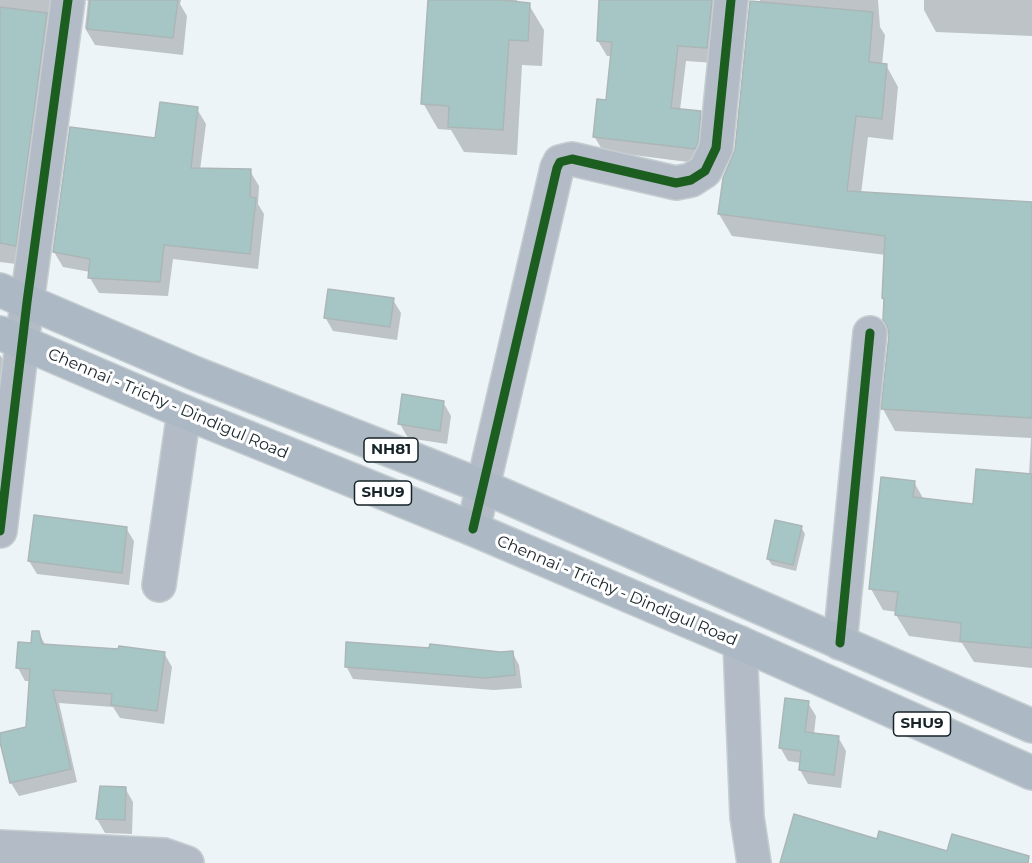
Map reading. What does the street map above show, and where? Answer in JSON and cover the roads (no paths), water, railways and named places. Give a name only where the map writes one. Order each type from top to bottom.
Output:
[{"type":"highway","name":"NH81","points":[[13,296],[194,373],[484,487],[780,615]]},
{"type":"highway","name":"Chennai - Trichy - Dindigul Road","points":[[11,338],[184,412],[473,529],[753,649],[1032,773]]},
{"type":"highway","name":"SHU9","points":[[780,615],[1032,726]]},
{"type":"street","points":[[0,531],[13,296],[68,0]]},
{"type":"street","points":[[473,529],[557,168],[560,162],[572,159],[676,183],[691,180],[705,171],[716,148],[731,0]]},
{"type":"street","points":[[840,643],[870,333]]},
{"type":"street","points":[[159,585],[184,412]]},
{"type":"street","points":[[753,649],[747,817],[754,863]]},
{"type":"street","points":[[0,847],[164,855],[187,863]]}]
